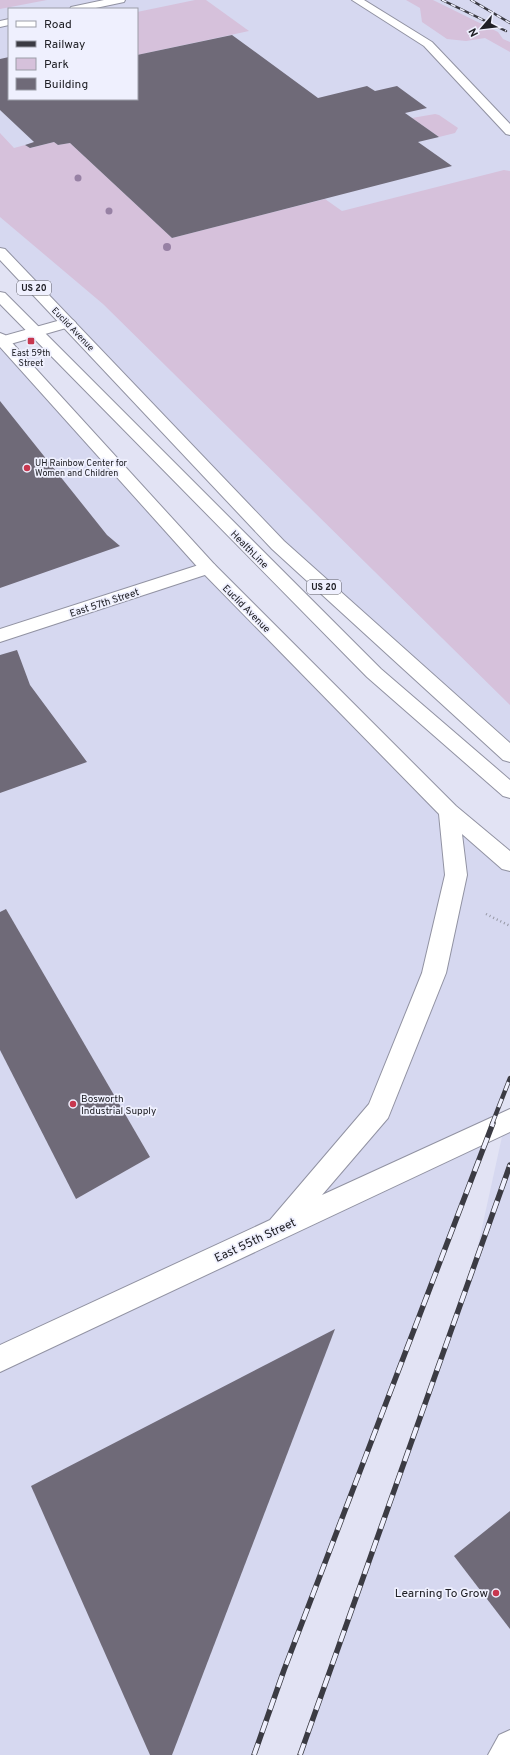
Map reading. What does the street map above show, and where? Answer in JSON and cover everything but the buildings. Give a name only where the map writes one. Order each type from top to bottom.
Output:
[{"type":"main road","name":"Euclid Avenue","points":[[0,252],[278,545],[510,755]]},
{"type":"main road","points":[[1,340],[68,323]]},
{"type":"main road","name":"Euclid Avenue","points":[[1,340],[208,568],[449,811],[510,863]]},
{"type":"main road","name":"East 57th Street","points":[[0,636],[208,568]]},
{"type":"main road","points":[[276,1230],[379,1110],[434,973],[456,875],[449,811]]},
{"type":"main road","name":"East 55th Street","points":[[0,1359],[510,1120]]},
{"type":"lane","points":[[80,8],[120,0]]},
{"type":"lane","points":[[357,0],[428,44],[510,130]]},
{"type":"lane","name":"HealthLine","points":[[0,296],[374,673],[510,792]]},
{"type":"lane","points":[[504,1755],[510,1746]]},
{"type":"path","points":[[486,914],[510,926]]},
{"type":"shaded area","points":[[0,0],[510,0],[510,755],[278,545],[0,252]]},
{"type":"shaded area","points":[[0,338],[208,568],[510,863],[510,1072],[429,1292],[284,1670],[254,1755],[0,1755]]},
{"type":"shaded area","points":[[510,1120],[510,1755],[300,1755],[474,1264],[505,1123]]},
{"type":"green space","points":[[0,0],[47,0],[0,9]]},
{"type":"green space","points":[[195,0],[206,0],[249,31],[138,55],[138,12]]},
{"type":"green space","points":[[406,0],[433,0],[498,32],[503,39],[510,42],[510,52],[485,38],[466,41],[447,39],[422,22],[420,8]]},
{"type":"green space","points":[[435,114],[439,115],[458,128],[455,133],[439,137],[412,118]]},
{"type":"green space","points":[[0,133],[14,148],[25,145],[31,148],[54,142],[58,145],[70,143],[172,238],[325,199],[342,211],[504,170],[510,171],[510,705],[103,304],[0,217]]},
{"type":"railway","points":[[442,0],[506,31]]},
{"type":"railway","points":[[471,0],[510,23]]},
{"type":"railway","points":[[492,1124],[510,1078]]},
{"type":"railway","points":[[254,1755],[284,1670],[493,1123]]},
{"type":"railway","points":[[300,1755],[510,1165]]},
{"type":"place","name":"East 59th Street","points":[[31,341]]},
{"type":"place","name":"UH Rainbow Center for Women and Children","points":[[27,468]]},
{"type":"place","name":"Bosworth Industrial Supply","points":[[73,1104]]},
{"type":"place","name":"Learning To Grow","points":[[496,1593]]}]
